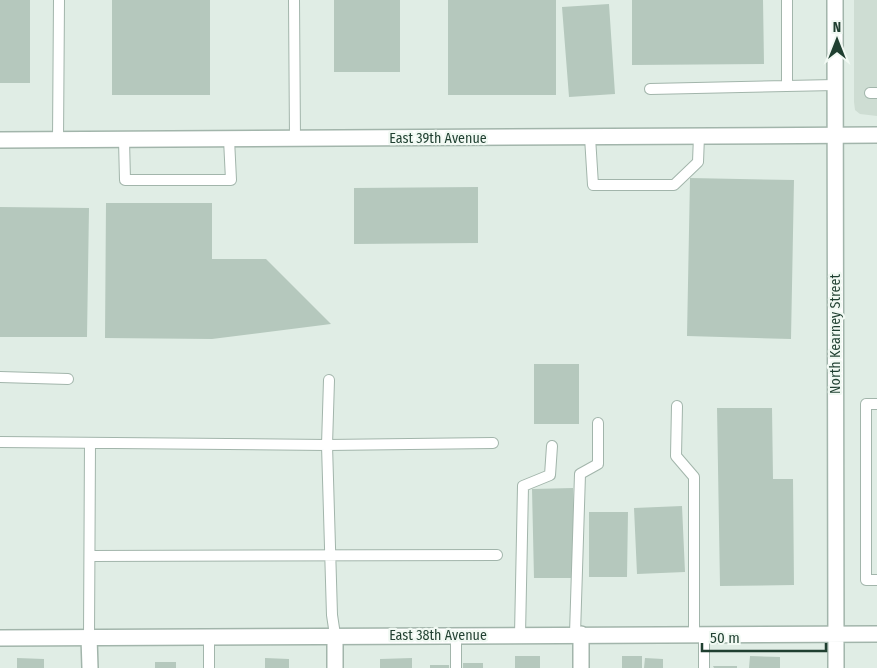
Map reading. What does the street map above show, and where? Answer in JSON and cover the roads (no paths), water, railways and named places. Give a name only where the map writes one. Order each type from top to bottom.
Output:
[{"type":"street","name":"North Kearney Street","points":[[835,0],[836,668]]},
{"type":"street","name":"East 39th Avenue","points":[[0,140],[877,135]]},
{"type":"street","points":[[578,634],[581,668]]},
{"type":"street","name":"East 38th Avenue","points":[[0,638],[877,634]]},
{"type":"street","points":[[335,635],[335,668]]},
{"type":"street","points":[[89,637],[90,668]]},
{"type":"lane","points":[[58,140],[59,0]]},
{"type":"lane","points":[[294,0],[295,138]]},
{"type":"lane","points":[[787,0],[788,86]]},
{"type":"lane","points":[[650,88],[835,85]]},
{"type":"lane","points":[[590,137],[592,185],[674,185],[698,162],[699,136]]},
{"type":"lane","points":[[124,140],[125,180],[231,180],[229,139]]},
{"type":"lane","points":[[0,377],[68,379]]},
{"type":"lane","points":[[329,380],[327,445],[332,615],[335,635]]},
{"type":"lane","points":[[877,404],[866,404],[866,580],[877,580]]},
{"type":"lane","points":[[677,406],[676,456],[694,477],[699,634],[704,668]]},
{"type":"lane","points":[[578,634],[580,474],[598,464],[598,423]]},
{"type":"lane","points":[[0,442],[327,445],[493,443]]},
{"type":"lane","points":[[89,637],[90,443]]},
{"type":"lane","points":[[520,635],[523,486],[550,475],[552,446]]},
{"type":"lane","points":[[90,556],[497,555]]},
{"type":"lane","points":[[456,635],[456,668]]},
{"type":"lane","points":[[209,636],[209,668]]}]
